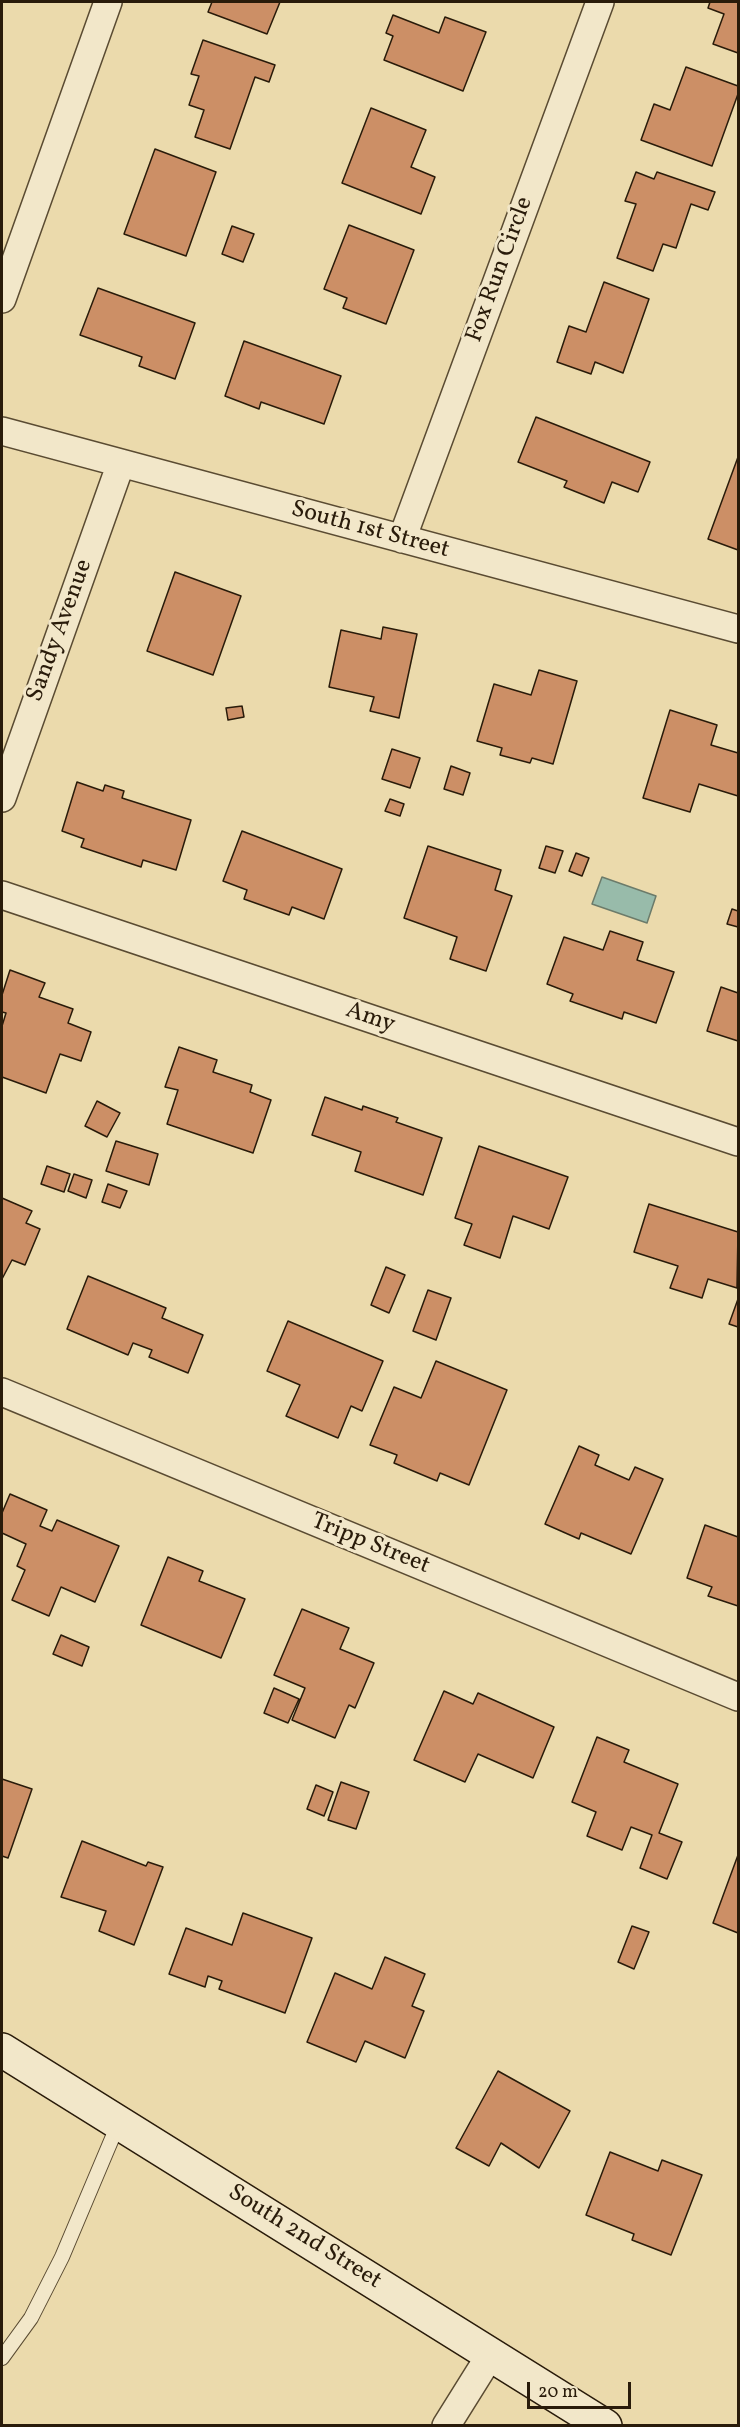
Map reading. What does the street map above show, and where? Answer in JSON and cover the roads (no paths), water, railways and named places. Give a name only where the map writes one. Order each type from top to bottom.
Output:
[{"type":"main road","name":"South 2nd Street","points":[[2,2050],[491,2354],[590,2422]]},
{"type":"street","points":[[2,299],[108,2]]},
{"type":"street","name":"Fox Run Circle","points":[[402,539],[600,2]]},
{"type":"street","name":"South 1st Street","points":[[2,431],[738,629]]},
{"type":"street","name":"Sandy Avenue","points":[[2,798],[121,464]]},
{"type":"street","name":"Amy","points":[[2,895],[738,1142]]},
{"type":"street","name":"Tripp Street","points":[[2,1392],[738,1697]]},
{"type":"street","points":[[446,2426],[491,2354]]},
{"type":"lane","points":[[2,2358],[31,2318],[62,2257],[119,2122]]}]
